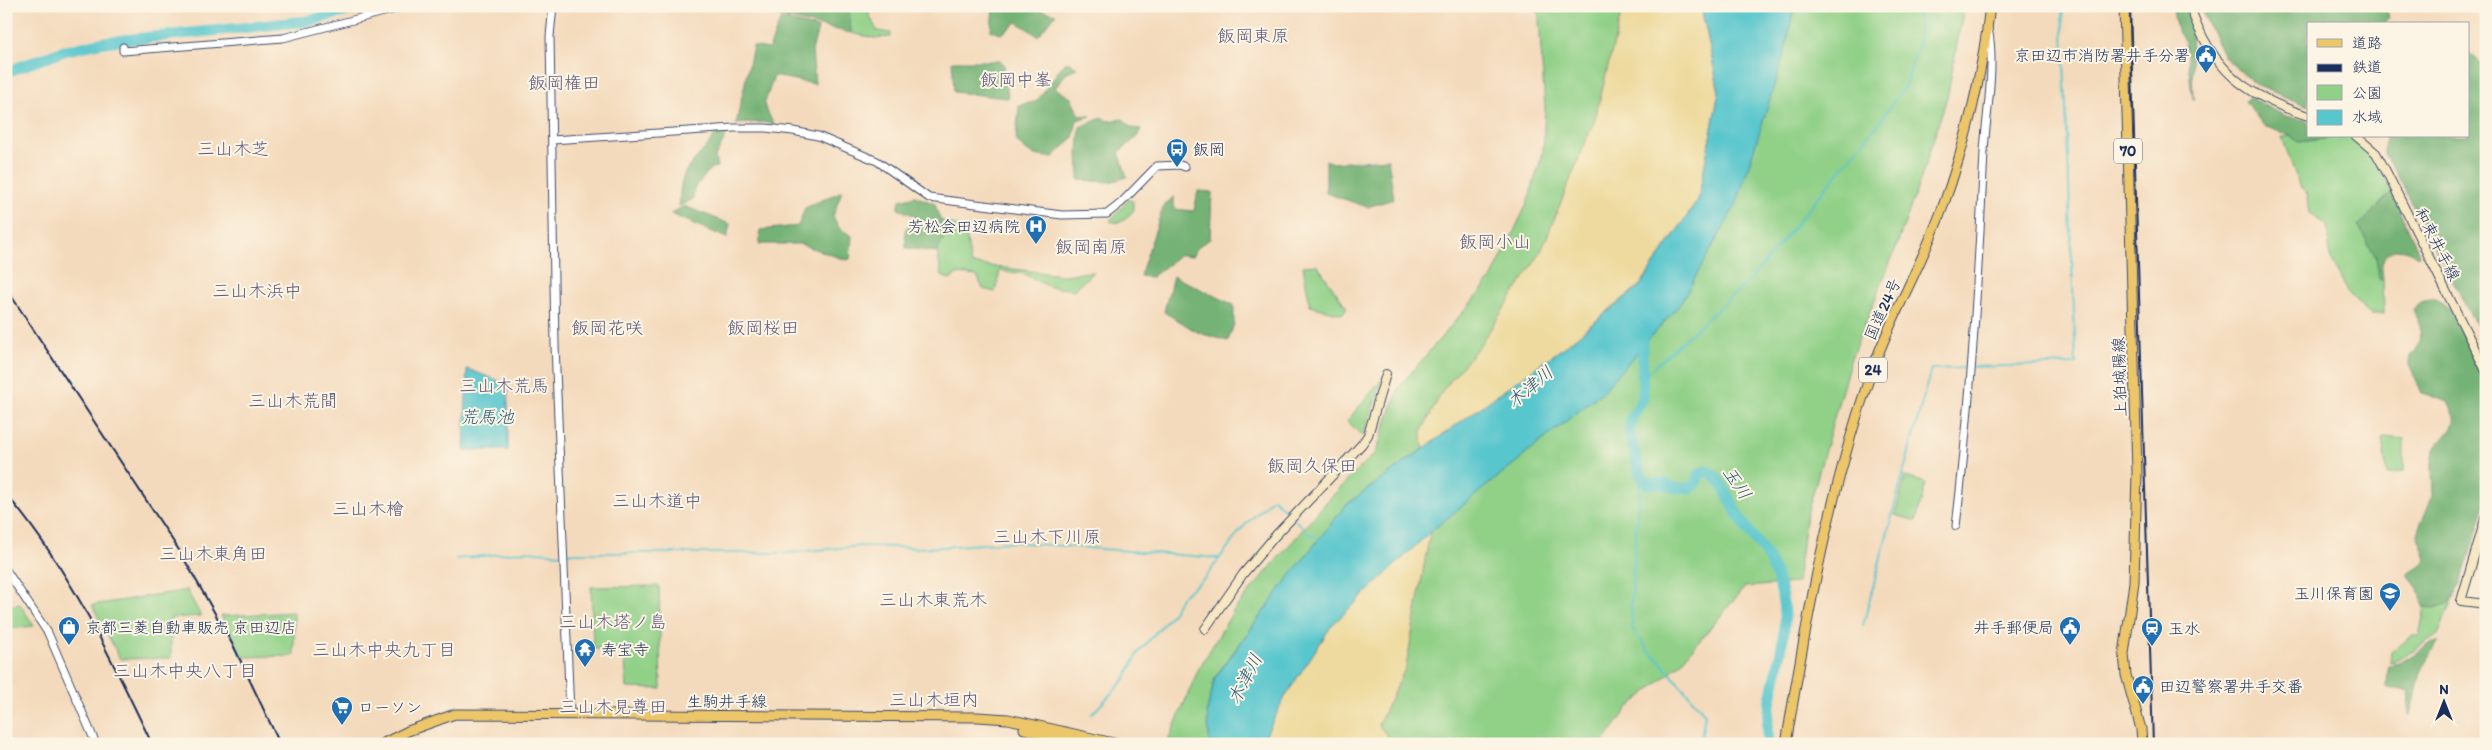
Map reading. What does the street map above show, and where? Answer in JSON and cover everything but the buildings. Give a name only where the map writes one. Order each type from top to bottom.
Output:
[{"type":"main road","name":"国道24号","points":[[1786,744],[1816,578],[1840,481],[1875,362],[1942,209],[1970,117],[1988,26],[1990,6]]},
{"type":"main road","name":"上狛城陽線","points":[[2124,6],[2137,472],[2134,582],[2124,654],[2126,675],[2141,729],[2142,744]]},
{"type":"main road","points":[[2190,6],[2197,29],[2211,52],[2237,80],[2254,94],[2275,105],[2307,116]]},
{"type":"main road","name":"和束井手線","points":[[2358,138],[2376,153],[2386,171],[2486,371]]},
{"type":"main road","points":[[1205,629],[1243,574],[1275,536],[1362,444],[1368,435],[1386,374]]},
{"type":"main road","points":[[2486,516],[2460,601],[2486,604]]},
{"type":"main road","name":"生駒井手線","points":[[382,744],[415,728],[455,714],[958,717],[1008,719],[1118,744]]},
{"type":"main road","name":"生駒井手線","points":[[958,717],[1015,727],[1079,744]]},
{"type":"street","points":[[123,48],[123,51],[283,38],[407,6]]},
{"type":"street","points":[[553,6],[550,36],[556,406],[570,714]]},
{"type":"street","points":[[1956,526],[1979,268],[1986,112],[1992,45],[1988,26]]},
{"type":"street","points":[[552,140],[734,128],[766,128],[793,131],[818,136],[877,161],[930,198],[1062,215],[1107,214],[1121,203],[1157,166],[1180,165],[1185,167]]},
{"type":"street","points":[[6,570],[48,633],[74,688],[96,744]]},
{"type":"green space","points":[[775,6],[845,6],[849,9],[851,33],[773,15]]},
{"type":"green space","points":[[845,6],[868,6],[868,12],[877,31],[891,33],[891,37],[874,38],[851,33],[849,9]]},
{"type":"green space","points":[[993,6],[1022,6],[1056,14],[1038,36],[1017,22],[1002,34],[991,31]]},
{"type":"green space","points":[[1538,6],[1623,6],[1595,119],[1540,254],[1480,345],[1443,390],[1422,431],[1423,449],[1346,505],[1286,581],[1215,677],[1207,711],[1210,744],[1167,744],[1198,670],[1234,610],[1328,500],[1376,452],[1399,387],[1491,279],[1527,204],[1543,153],[1545,108]]},
{"type":"green space","points":[[1794,6],[1964,6],[1948,94],[1922,175],[1896,248],[1851,358],[1805,521],[1797,583],[1745,587],[1680,664],[1628,708],[1602,744],[1395,744],[1378,725],[1406,667],[1430,532],[1602,392],[1785,51]]},
{"type":"green space","points":[[2172,6],[2185,6],[2191,26],[2193,100],[2185,42],[2177,30]]},
{"type":"green space","points":[[2199,6],[2386,6],[2389,18],[2386,22],[2363,22],[2360,18],[2359,22],[2307,22],[2307,106],[2258,86],[2225,58]]},
{"type":"green space","points":[[781,19],[818,28],[812,51],[815,84],[774,76],[764,105],[774,125],[763,122],[736,124],[753,46],[769,49]]},
{"type":"green space","points":[[2470,52],[2479,62],[2486,66],[2486,350],[2480,333],[2395,171],[2384,154],[2385,139],[2470,138]]},
{"type":"green space","points":[[952,61],[999,61],[1004,65],[1008,98],[954,92]]},
{"type":"green space","points":[[1064,63],[1070,63],[1077,68],[1067,72],[1055,88],[1071,98],[1079,115],[1091,116],[1077,120],[1073,138],[1053,157],[1036,155],[1024,149],[1016,140],[1019,105],[1035,102]]},
{"type":"green space","points":[[2250,98],[2286,116],[2307,121],[2307,138],[2332,138],[2299,142],[2291,136],[2264,126],[2245,101]]},
{"type":"green space","points":[[1102,118],[1108,121],[1123,119],[1131,128],[1141,129],[1137,137],[1119,152],[1127,177],[1110,182],[1079,180],[1078,150],[1080,127]]},
{"type":"green space","points":[[716,131],[729,131],[715,157],[717,167],[711,168],[694,189],[693,199],[679,206],[684,175]]},
{"type":"green space","points":[[2291,136],[2299,142],[2351,138],[2370,153],[2392,192],[2358,226],[2376,257],[2379,278],[2383,280],[2384,314],[2370,314],[2349,294],[2330,257],[2327,225],[2309,214],[2306,191],[2299,185],[2282,137]]},
{"type":"green space","points":[[1388,159],[1394,199],[1367,207],[1326,193],[1326,160],[1332,163]]},
{"type":"green space","points":[[842,191],[833,216],[839,228],[852,236],[850,259],[846,260],[800,244],[759,244],[760,230],[798,226],[805,208]]},
{"type":"green space","points":[[1198,191],[1212,192],[1210,239],[1200,245],[1192,256],[1180,255],[1152,277],[1140,276],[1163,207],[1174,196],[1174,209],[1194,211]]},
{"type":"green space","points":[[2392,192],[2419,253],[2418,257],[2413,253],[2403,250],[2392,251],[2387,254],[2382,264],[2383,280],[2379,279],[2376,257],[2358,226]]},
{"type":"green space","points":[[915,196],[935,204],[945,235],[937,252],[906,248],[905,230],[916,216],[898,209],[900,200]]},
{"type":"green space","points":[[1128,200],[1133,201],[1133,211],[1126,219],[1120,222],[1110,221]]},
{"type":"green space","points":[[684,206],[730,224],[727,238],[671,214]]},
{"type":"green space","points":[[938,219],[965,229],[971,264],[1062,275],[1093,272],[1074,290],[1050,287],[1024,274],[1000,271],[995,292],[983,289],[977,276],[956,274],[951,280],[942,276],[937,252],[945,235]]},
{"type":"green space","points":[[1317,265],[1347,308],[1342,314],[1310,306],[1303,266]]},
{"type":"green space","points":[[1173,276],[1234,305],[1234,324],[1228,341],[1199,333],[1164,312]]},
{"type":"green space","points":[[2435,299],[2453,312],[2486,387],[2486,502],[2460,585],[2449,603],[2435,608],[2425,607],[2418,589],[2408,574],[2424,563],[2426,558],[2417,535],[2430,504],[2433,483],[2433,456],[2453,426],[2454,420],[2453,412],[2448,402],[2422,393],[2409,365],[2410,356],[2419,345],[2420,340],[2420,329],[2413,309],[2420,302]]},
{"type":"green space","points":[[1383,378],[1363,437],[1347,421]]},
{"type":"green space","points":[[2385,437],[2404,439],[2404,472],[2387,475],[2382,439]]},
{"type":"green space","points":[[1905,477],[1926,483],[1916,521],[1895,515]]},
{"type":"green space","points":[[659,586],[661,689],[627,688],[624,649],[593,649],[591,587]]},
{"type":"green space","points":[[187,590],[201,616],[171,618],[171,658],[120,659],[92,605]]},
{"type":"green space","points":[[2456,592],[2438,634],[2399,660],[2390,662],[2391,652],[2412,636],[2419,636],[2425,607],[2444,605]]},
{"type":"green space","points":[[20,604],[34,626],[6,629],[6,606]]},
{"type":"green space","points":[[294,612],[294,656],[243,657],[221,616]]},
{"type":"green space","points":[[2439,641],[2420,672],[2410,715],[2408,714],[2409,691],[2387,688],[2388,665],[2400,663],[2433,642]]},
{"type":"sand","points":[[1623,6],[1701,6],[1719,92],[1698,200],[1640,285],[1560,350],[1423,449],[1422,431],[1443,390],[1480,345],[1540,254],[1595,119]]},
{"type":"sand","points":[[1430,532],[1406,667],[1378,725],[1395,744],[1261,744],[1286,695],[1332,625]]},
{"type":"water","name":"木津川","points":[[1701,6],[1794,6],[1785,51],[1737,203],[1681,303],[1602,392],[1430,532],[1332,625],[1286,695],[1261,744],[1210,744],[1207,711],[1215,678],[1286,581],[1346,505],[1560,350],[1640,286],[1698,200],[1719,92]]},
{"type":"water","name":"荒馬池","points":[[467,369],[508,384],[508,450],[464,450]]},
{"type":"waterway","points":[[6,72],[64,51],[104,42],[308,21],[367,6]]},
{"type":"waterway","points":[[1643,377],[1752,278],[1878,124],[1904,87],[1909,75],[1919,42],[1920,27],[1917,6]]},
{"type":"waterway","points":[[1974,367],[2076,364],[2062,6]]},
{"type":"waterway","name":"玉川","points":[[1642,331],[1643,398],[1631,419],[1629,432],[1640,474],[1647,484],[1662,483],[1676,488],[1691,488],[1696,484],[1699,474],[1707,471],[1713,475],[1722,486],[1737,514],[1768,558],[1780,588],[1784,611],[1784,633],[1771,697],[1767,744]]},
{"type":"waterway","points":[[1863,625],[1931,369],[1969,368]]},
{"type":"waterway","points":[[1640,474],[1631,605],[1632,628],[1650,653],[1658,659],[1705,714],[1700,744]]},
{"type":"waterway","points":[[1092,714],[1125,679],[1138,653],[1171,615],[1182,596],[1205,578],[1243,527],[1273,498],[1291,516]]},
{"type":"waterway","points":[[1295,520],[1308,533],[1320,540]]},
{"type":"waterway","points":[[566,553],[786,553],[860,546],[927,548],[1011,542],[1219,558]]},
{"type":"waterway","points":[[456,559],[526,551],[561,554]]},
{"type":"railway","points":[[2130,6],[2153,744]]},
{"type":"railway","points":[[6,288],[179,550],[234,647],[280,744]]},
{"type":"railway","points":[[6,494],[50,552],[69,583],[104,646],[152,744]]},
{"type":"place","name":"京田辺市消防署井手分署","points":[[2206,74]]},
{"type":"place","name":"飯岡","points":[[1177,168]]},
{"type":"place","name":"芳松会田辺病院","points":[[1036,245]]},
{"type":"place","name":"玉川保育園","points":[[2390,612]]},
{"type":"place","name":"京都三菱自動車販売 京田辺店","points":[[69,646]]},
{"type":"place","name":"井手郵便局","points":[[2070,646]]},
{"type":"place","name":"玉水","points":[[2152,647]]},
{"type":"place","name":"寿宝寺","points":[[585,668]]},
{"type":"place","name":"田辺警察署井手交番","points":[[2143,705]]},
{"type":"place","name":"ローソン","points":[[342,726]]},
{"type":"district","name":"飯岡東原","points":[[1253,36]]},
{"type":"district","name":"飯岡中峯","points":[[1016,80]]},
{"type":"district","name":"飯岡権田","points":[[564,83]]},
{"type":"district","name":"三山木芝","points":[[233,149]]},
{"type":"district","name":"飯岡小山","points":[[1495,242]]},
{"type":"district","name":"飯岡南原","points":[[1091,247]]},
{"type":"district","name":"三山木浜中","points":[[257,291]]},
{"type":"district","name":"飯岡花咲","points":[[607,328]]},
{"type":"district","name":"飯岡桜田","points":[[763,328]]},
{"type":"district","name":"三山木荒馬","points":[[504,386]]},
{"type":"district","name":"三山木荒間","points":[[293,401]]},
{"type":"district","name":"飯岡久保田","points":[[1312,466]]},
{"type":"district","name":"三山木道中","points":[[657,501]]},
{"type":"district","name":"三山木檜","points":[[368,509]]},
{"type":"district","name":"三山木下川原","points":[[1047,537]]},
{"type":"district","name":"三山木東角田","points":[[213,554]]},
{"type":"district","name":"三山木東荒木","points":[[933,600]]},
{"type":"district","name":"三山木塔ノ島","points":[[613,622]]},
{"type":"district","name":"三山木中央九丁目","points":[[384,650]]},
{"type":"district","name":"三山木中央八丁目","points":[[185,671]]},
{"type":"district","name":"三山木垣内","points":[[934,700]]},
{"type":"district","name":"三山木見尊田","points":[[613,707]]}]
